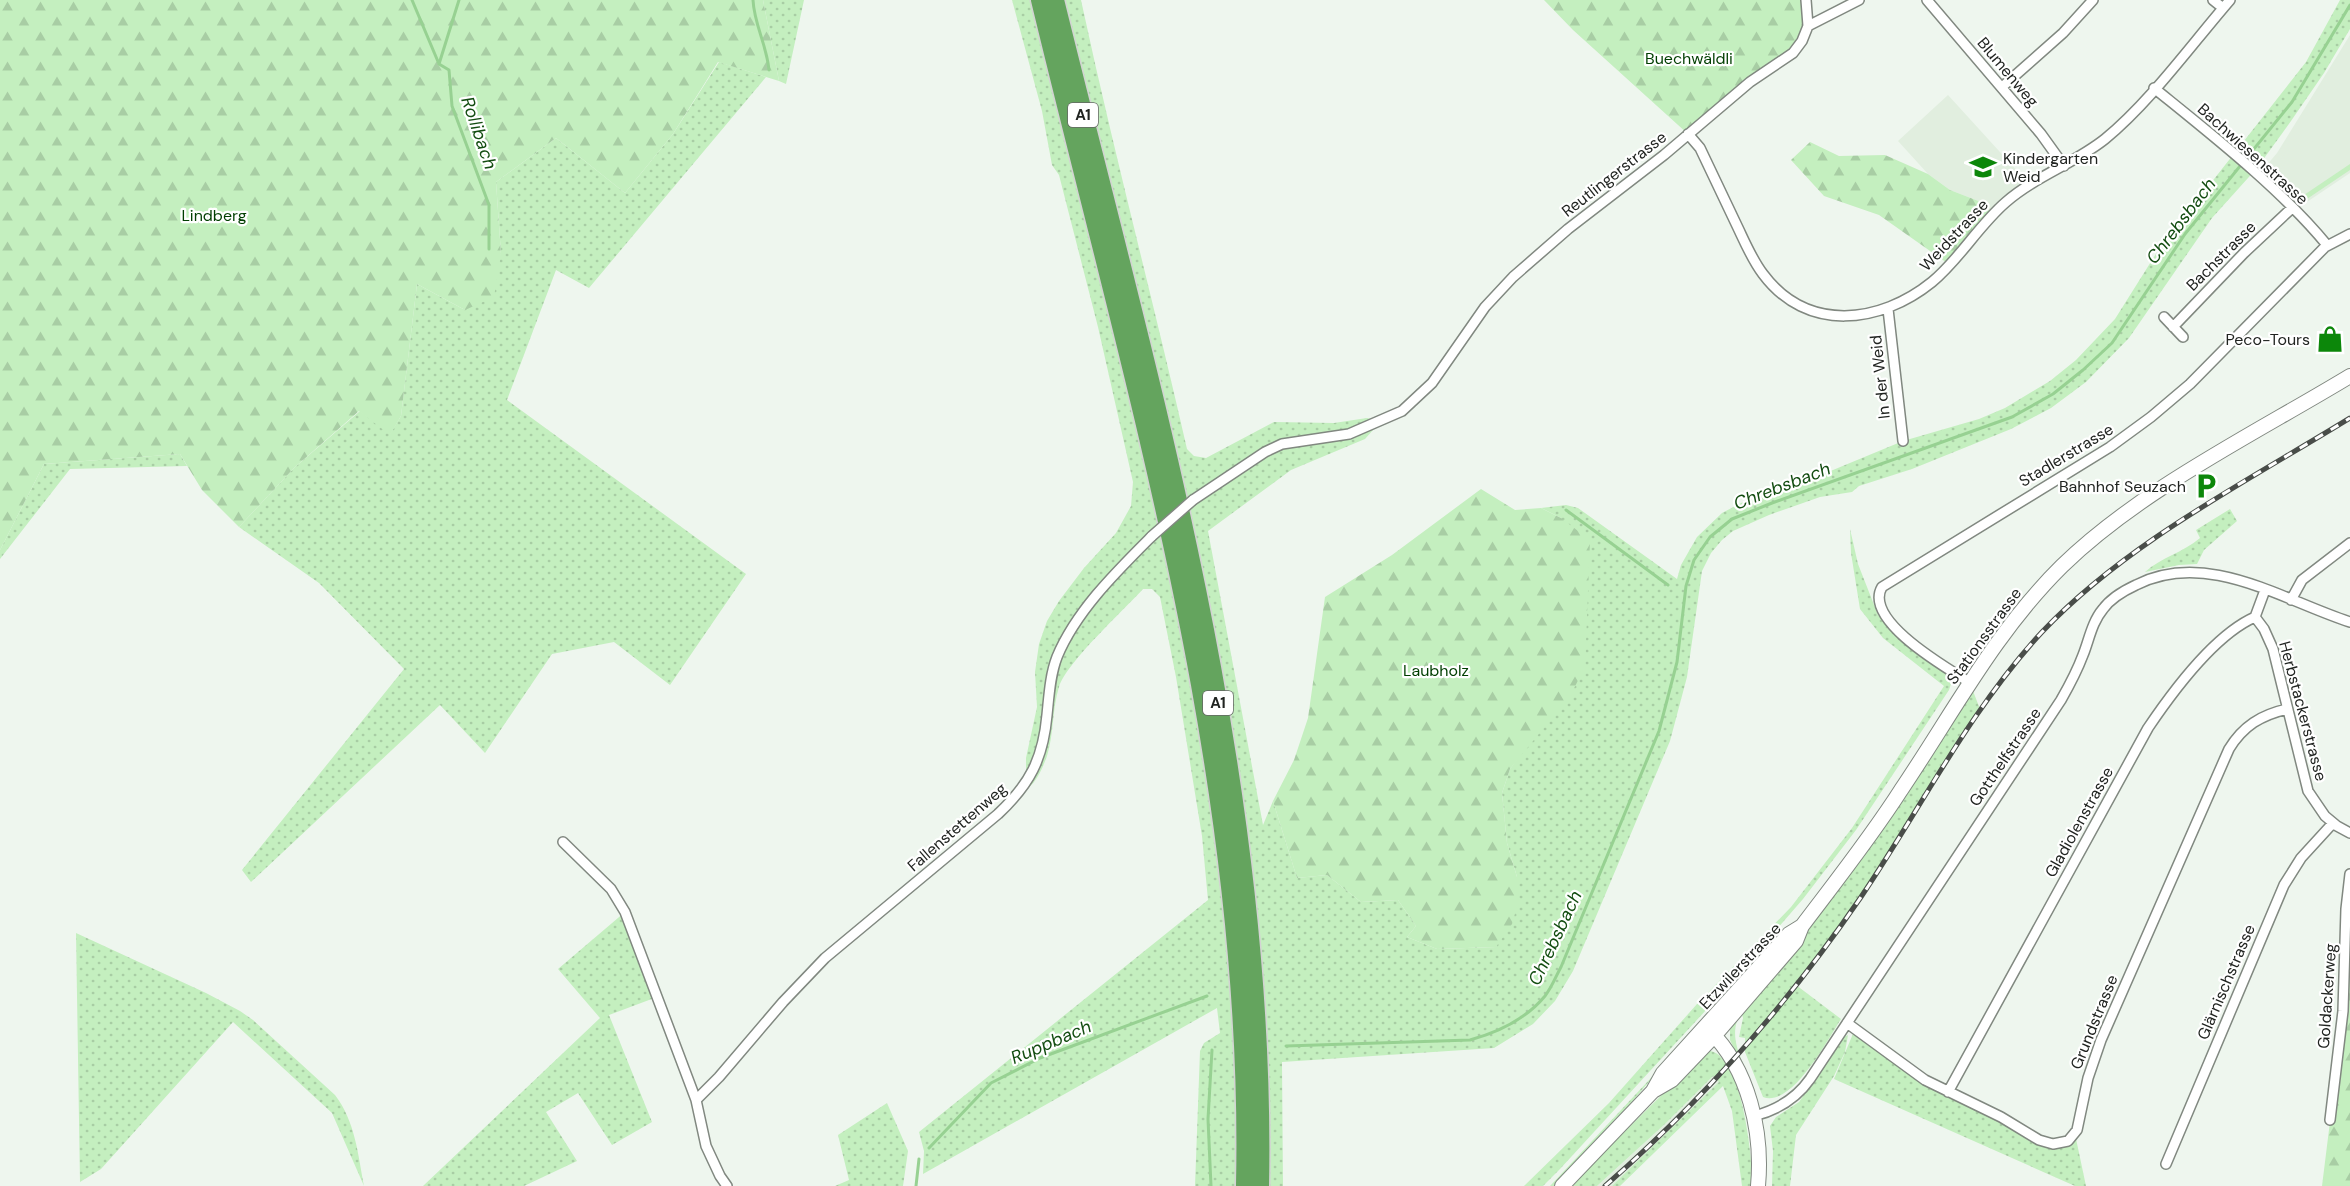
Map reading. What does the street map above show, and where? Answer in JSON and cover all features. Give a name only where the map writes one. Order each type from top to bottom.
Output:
[{"type":"highway","name":"A1","points":[[1040,0],[1144,424],[1177,569],[1206,716],[1231,881],[1240,982],[1245,1079],[1245,1186]]},
{"type":"highway","name":"A1","points":[[1055,0],[1166,453],[1219,706],[1236,812],[1252,954],[1260,1098],[1260,1186]]},
{"type":"main road","name":"Stationsstrasse","points":[[1802,926],[1902,790],[1997,640],[2031,598],[2064,564],[2105,529],[2152,496],[2350,376]]},
{"type":"main road","name":"Etzwilerstrasse","points":[[1562,1186],[1653,1091],[1663,1073],[1710,1031],[1789,934],[1802,926]]},
{"type":"main road","points":[[1710,1031],[1736,1065],[1754,1116],[1759,1152],[1758,1186]]},
{"type":"street","points":[[1806,0],[1808,26],[1859,0]]},
{"type":"street","name":"Blumenweg","points":[[1927,0],[2041,134],[2064,166]]},
{"type":"street","points":[[2002,87],[2063,33],[2093,0]]},
{"type":"street","points":[[2213,0],[2223,8]]},
{"type":"street","name":"Weidstrasse","points":[[1688,134],[1700,148],[1756,264],[1776,288],[1797,303],[1827,314],[1863,315],[1888,309],[1919,291],[1946,270],[1985,222],[2011,198],[2093,148],[2112,133],[2230,0]]},
{"type":"street","name":"Reutlingerstrasse","points":[[1413,403],[1432,383],[1485,307],[1513,277],[1568,229],[1750,82],[1793,53],[1802,41],[1808,26]]},
{"type":"street","name":"Bachwiesenstrasse","points":[[2154,88],[2238,158],[2292,208],[2327,246]]},
{"type":"street","name":"Bachstrasse","points":[[2174,327],[2244,253],[2292,208]]},
{"type":"street","name":"Stadlerstrasse","points":[[1969,682],[1929,657],[1899,631],[1880,607],[1878,599],[1882,587],[2138,428],[2206,369],[2280,291],[2327,246],[2350,234]]},
{"type":"street","name":"In der Weid","points":[[1888,309],[1903,441]]},
{"type":"street","points":[[2164,317],[2183,337]]},
{"type":"street","name":"Fallenstettenweg","points":[[696,1100],[819,964],[989,822],[1021,791],[1038,763],[1046,726],[1052,675],[1063,645],[1095,598],[1152,536],[1193,500],[1274,448],[1302,440],[1349,434],[1402,411],[1413,403]]},
{"type":"street","points":[[2291,600],[2304,578],[2350,543]]},
{"type":"street","name":"Gotthelfstrasse","points":[[1754,1116],[1776,1108],[1798,1094],[1847,1023],[2061,700],[2078,667],[2096,620],[2108,603],[2141,582],[2163,575],[2185,572],[2227,577],[2350,622]]},
{"type":"street","points":[[2255,617],[2265,590]]},
{"type":"street","name":"Herbstackerstrasse","points":[[2255,617],[2273,649],[2308,791],[2321,811],[2333,823],[2350,833]]},
{"type":"street","name":"Gladiolenstrasse","points":[[1948,1092],[2148,728],[2167,701],[2212,648],[2237,626],[2255,617]]},
{"type":"street","name":"Grundstrasse","points":[[1847,1023],[1902,1065],[1948,1092],[2044,1142],[2058,1144],[2072,1137],[2078,1126],[2085,1087],[2096,1052],[2226,756],[2235,740],[2250,724],[2264,716],[2287,709]]},
{"type":"street","name":"Glärnischstrasse","points":[[2166,1164],[2284,885],[2301,858],[2333,823]]},
{"type":"street","points":[[563,842],[598,875],[615,895],[625,912],[696,1100],[706,1146],[727,1186]]},
{"type":"street","name":"Goldackerweg","points":[[2330,1120],[2343,1011],[2346,909],[2350,874]]},
{"type":"shaded area","points":[[2350,35],[2350,173],[2301,206],[2261,172],[2277,153]]},
{"type":"shaded area","points":[[1948,95],[2030,185],[1992,214],[1981,202],[1950,190],[1928,174],[1898,141]]},
{"type":"shaded area","points":[[1713,1076],[1720,1082],[1651,1151],[1612,1186],[1597,1186],[1666,1123]]},
{"type":"green space","name":"Lindberg","points":[[0,0],[763,0],[779,81],[718,62],[673,134],[625,193],[556,138],[496,182],[501,254],[494,297],[465,310],[417,284],[401,416],[390,435],[359,411],[294,468],[239,527],[202,490],[180,454],[44,464],[0,550]]},
{"type":"green space","points":[[763,0],[804,0],[786,84],[779,81]]},
{"type":"green space","points":[[1012,0],[1081,0],[1187,449],[1194,456],[1206,458],[1274,422],[1334,423],[1367,418],[1381,421],[1365,439],[1291,470],[1208,531],[1263,825],[1273,801],[1297,878],[1327,875],[1361,902],[1398,900],[1416,926],[1407,937],[1437,949],[1496,947],[1517,877],[1507,843],[1502,793],[1510,769],[1523,751],[1561,518],[1541,508],[1566,505],[1578,508],[1677,579],[1681,565],[1697,537],[1722,513],[1743,502],[1833,470],[1903,441],[1979,419],[2005,408],[2050,381],[2076,360],[2115,319],[2159,249],[2306,62],[2340,0],[2350,0],[2350,29],[2324,73],[2257,168],[2212,218],[2129,338],[2086,382],[2051,408],[2011,429],[1912,469],[1859,486],[1852,492],[1820,497],[1769,515],[1733,531],[1711,553],[1702,571],[1687,677],[1670,741],[1573,971],[1555,1001],[1533,1024],[1494,1048],[1282,1062],[1283,1186],[1195,1186],[1200,1051],[1204,1043],[1220,1033],[1217,1008],[923,1174],[924,1151],[919,1132],[1208,900],[1202,836],[1176,677],[1160,597],[1152,589],[1143,589],[1096,637],[1064,677],[1057,695],[1047,756],[1034,782],[1021,791],[1037,707],[1035,672],[1039,644],[1047,621],[1084,568],[1116,533],[1131,506],[1133,482],[1098,327],[1059,175],[1052,165],[1042,111]]},
{"type":"green space","name":"Buechwäldli","points":[[1544,0],[1806,0],[1808,26],[1802,41],[1688,134],[1573,30]]},
{"type":"green space","points":[[719,62],[766,77],[589,288],[556,270],[507,400],[746,574],[670,685],[614,642],[552,654],[485,753],[440,705],[251,882],[242,870],[404,669],[319,583],[239,527],[294,468],[360,411],[390,434],[401,416],[417,284],[465,310],[501,254],[496,182],[556,138],[625,193],[673,134]]},
{"type":"green space","points":[[1810,142],[1839,156],[1885,155],[1928,174],[1950,190],[1981,202],[1992,214],[1950,265],[1879,215],[1824,196],[1791,160]]},
{"type":"green space","points":[[2350,164],[2350,170],[2304,201],[2301,197]]},
{"type":"green space","points":[[180,454],[187,466],[70,469],[0,559],[0,550],[44,464]]},
{"type":"green space","name":"Laubholz","points":[[1481,489],[1515,510],[1541,508],[1561,518],[1590,540],[1585,667],[1570,696],[1510,769],[1502,793],[1507,843],[1517,877],[1518,903],[1512,924],[1496,947],[1437,949],[1407,937],[1416,926],[1398,900],[1361,902],[1327,875],[1297,878],[1273,801],[1294,760],[1308,718],[1325,597],[1392,555]]},
{"type":"green space","points":[[2230,509],[2237,521],[2204,550],[2197,564],[2145,572],[2200,538],[2196,530]]},
{"type":"green space","points":[[1850,529],[1858,564],[1878,615],[1915,653],[1946,673],[1951,684],[1949,690],[1856,830],[1803,899],[1718,997],[1560,1169],[1543,1186],[1524,1186],[1609,1103],[1697,1004],[1791,907],[1852,828],[1944,686],[1883,638],[1860,609],[1851,553]]},
{"type":"green space","points":[[1973,691],[1980,709],[1861,896],[1796,985],[1841,1019],[1808,1070],[1797,1082],[1786,1092],[1774,1098],[1763,1097],[1745,1052],[1745,1038],[1739,1037],[1743,1018],[1741,1010],[1834,895],[1919,774]]},
{"type":"green space","points":[[2350,898],[2350,1186],[2322,1186],[2341,1033]]},
{"type":"green space","points":[[625,912],[657,997],[609,1015],[652,1122],[612,1145],[578,1093],[546,1112],[577,1161],[524,1186],[423,1186],[600,1018],[558,969]]},
{"type":"green space","points":[[76,933],[206,993],[253,1020],[335,1095],[342,1105],[355,1138],[364,1186],[332,1113],[233,1022],[101,1169],[80,1182]]},
{"type":"green space","points":[[1736,1017],[1737,1048],[1755,1092],[1730,1040],[1730,1027]]},
{"type":"green space","points":[[1855,1029],[1902,1065],[2053,1144],[2075,1134],[2086,1186],[2075,1186],[1834,1079]]},
{"type":"green space","points":[[1848,1035],[1845,1052],[1834,1076],[1796,1135],[1790,1186],[1772,1186],[1773,1151],[1770,1126],[1776,1117],[1799,1102],[1844,1037]]},
{"type":"green space","points":[[1710,1051],[1721,1057],[1730,1070],[1738,1089],[1748,1133],[1753,1186],[1742,1186],[1732,1111],[1723,1086],[1620,1186],[1612,1186],[1719,1082],[1713,1076],[1597,1186],[1570,1186],[1704,1053]]},
{"type":"green space","points":[[1664,1064],[1609,1129],[1554,1186],[1550,1186]]},
{"type":"green space","points":[[887,1103],[908,1151],[903,1186],[835,1186],[849,1180],[838,1135]]},
{"type":"waterway","name":"Rollibach","points":[[412,0],[439,64],[449,70],[452,106],[489,205],[489,249]]},
{"type":"waterway","points":[[439,64],[459,0]]},
{"type":"waterway","points":[[753,0],[769,70]]},
{"type":"waterway","name":"Chrebsbach","points":[[1286,1046],[1470,1040],[1511,1024],[1538,1004],[1547,993],[1561,967],[1659,731],[1677,662],[1686,586],[1694,560],[1710,537],[1732,519],[1772,503],[2012,417],[2053,394],[2083,370],[2112,343],[2185,234],[2292,102],[2350,5]]},
{"type":"waterway","points":[[1566,510],[1668,585]]},
{"type":"waterway","name":"Ruppbach","points":[[929,1148],[991,1083],[1040,1058],[1207,996]]},
{"type":"waterway","name":"Chrebsbach","points":[[1211,1186],[1208,1119],[1212,1050]]},
{"type":"waterway","name":"Ruppbach","points":[[916,1186],[919,1159]]},
{"type":"railway","points":[[1605,1186],[1676,1120],[1742,1050],[1804,975],[1861,897],[1968,727],[1991,694],[2042,632],[2075,600],[2149,542],[2229,490],[2350,418]]},
{"type":"place","name":"Kindergarten Weid","points":[[1983,167]]},
{"type":"place","name":"Peco-Tours","points":[[2330,339]]},
{"type":"place","name":"Bahnhof Seuzach","points":[[2206,486]]}]
